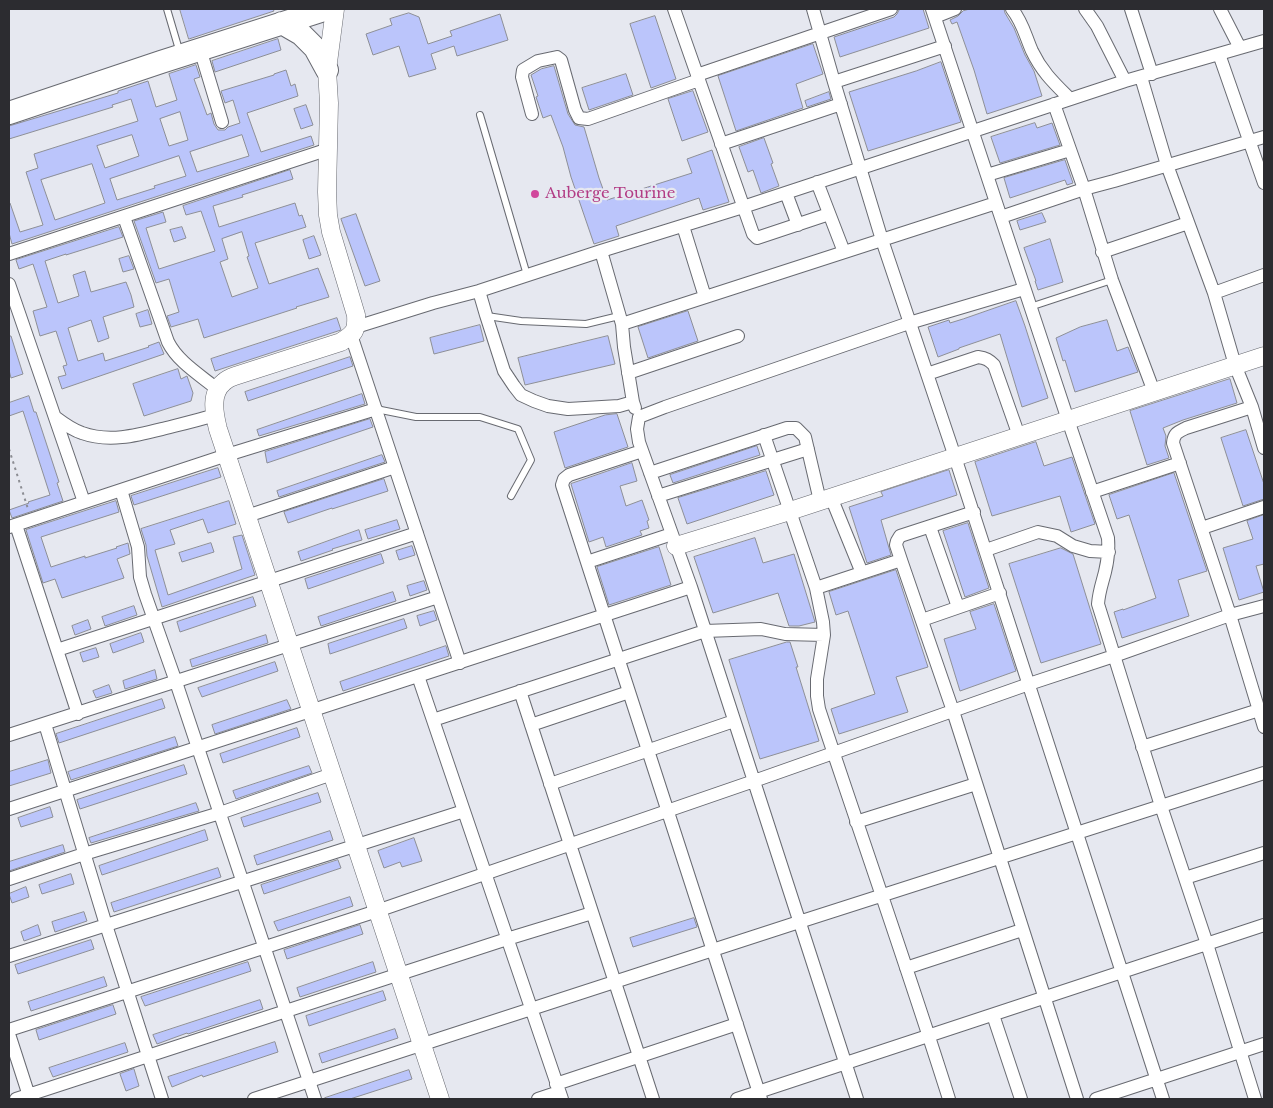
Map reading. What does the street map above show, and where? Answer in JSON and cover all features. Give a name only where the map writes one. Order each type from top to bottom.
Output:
[{"type":"highway","points":[[9,113],[190,52],[327,9]]},
{"type":"highway","points":[[282,23],[301,34],[315,48],[327,70]]},
{"type":"street","points":[[335,9],[327,70],[329,103],[327,192],[331,232],[356,315],[354,331],[376,409],[460,663]]},
{"type":"street","points":[[813,9],[882,240],[974,512],[1163,1099]]},
{"type":"street","points":[[532,114],[522,76],[523,70],[538,61],[557,57],[561,60],[574,110],[579,118],[588,119],[819,33],[891,9]]},
{"type":"street","points":[[955,9],[933,13],[1108,538],[1109,552],[1099,591],[1098,604],[1142,748],[1207,944],[1255,1099]]},
{"type":"street","points":[[1012,9],[1019,18],[1032,50],[1049,79],[1070,99]]},
{"type":"street","points":[[1085,9],[1126,81]]},
{"type":"street","points":[[1131,9],[1167,165],[1214,293],[1235,365],[1252,407],[1264,448]]},
{"type":"street","points":[[1220,9],[1240,48]]},
{"type":"street","points":[[677,10],[698,78],[753,234],[757,238],[829,214]]},
{"type":"street","points":[[440,1099],[227,455],[215,415],[214,402],[217,389],[224,382],[235,376],[341,342],[354,331],[433,303],[479,291],[743,207],[1126,81],[1264,41]]},
{"type":"street","points":[[834,82],[945,46]]},
{"type":"street","points":[[190,52],[222,122]]},
{"type":"street","points":[[1219,54],[1264,184]]},
{"type":"street","points":[[721,144],[841,104]]},
{"type":"street","points":[[1054,104],[1084,189],[1102,252],[1154,392]]},
{"type":"street","points":[[1001,217],[1084,189],[1264,137]]},
{"type":"street","points":[[9,254],[328,149]]},
{"type":"street","points":[[987,175],[1070,150]]},
{"type":"street","points":[[818,182],[844,252]]},
{"type":"street","points":[[786,193],[798,225]]},
{"type":"street","points":[[621,320],[705,297],[996,203]]},
{"type":"street","points":[[124,216],[172,351],[179,359],[217,389]]},
{"type":"street","points":[[1102,252],[1188,222]]},
{"type":"street","points":[[683,226],[705,297]]},
{"type":"street","points":[[601,251],[621,320],[633,402],[639,417],[636,429],[639,442],[691,587],[857,1099]]},
{"type":"street","points":[[1214,293],[1264,274]]},
{"type":"street","points":[[9,284],[84,502]]},
{"type":"street","points":[[639,417],[910,323],[1024,289]]},
{"type":"street","points":[[479,291],[504,371],[521,394],[548,406],[568,410],[619,406],[633,402]]},
{"type":"street","points":[[628,373],[738,336]]},
{"type":"street","points":[[587,562],[790,511],[1264,356]]},
{"type":"street","points":[[927,374],[978,357],[989,360],[994,365],[1019,436]]},
{"type":"street","points":[[1252,407],[1186,428],[1173,437],[1173,443],[1202,528],[1264,727]]},
{"type":"street","points":[[78,714],[12,526],[227,455],[376,409]]},
{"type":"street","points":[[55,417],[68,427],[81,433],[96,437],[117,438],[136,436],[215,415]]},
{"type":"street","points":[[650,473],[764,435],[787,428],[796,428],[805,436],[825,499],[862,573]]},
{"type":"street","points":[[764,435],[816,588],[823,622],[824,635],[819,661],[817,696],[819,709],[949,1099]]},
{"type":"street","points":[[658,496],[808,449]]},
{"type":"street","points":[[642,451],[570,475],[564,479],[562,485],[760,1096]]},
{"type":"street","points":[[1092,492],[1180,463]]},
{"type":"street","points":[[247,516],[395,467]]},
{"type":"street","points":[[121,490],[138,547],[140,577],[315,1099]]},
{"type":"street","points":[[1202,528],[1264,507]]},
{"type":"street","points":[[974,512],[900,536],[896,545],[953,711],[1077,1099]]},
{"type":"street","points":[[930,527],[958,607]]},
{"type":"street","points":[[986,550],[1038,532],[1058,536],[1073,546],[1090,551],[1109,552]]},
{"type":"street","points":[[57,650],[417,533]]},
{"type":"street","points":[[816,588],[900,560],[903,566]]},
{"type":"street","points":[[9,809],[691,587]]},
{"type":"street","points":[[922,620],[1000,593]]},
{"type":"street","points":[[9,735],[438,597]]},
{"type":"street","points":[[592,913],[148,1056],[25,1098],[9,1032],[127,992],[378,912],[1029,684],[1264,606]]},
{"type":"street","points":[[433,720],[705,631],[762,629],[785,634],[824,635]]},
{"type":"street","points":[[418,676],[559,1092]]},
{"type":"street","points":[[520,691],[653,1099]]},
{"type":"street","points":[[531,725],[629,692]]},
{"type":"street","points":[[1142,748],[1259,710]]},
{"type":"street","points":[[550,784],[734,721]]},
{"type":"street","points":[[45,724],[106,925],[162,1099]]},
{"type":"street","points":[[254,1099],[1264,773]]},
{"type":"street","points":[[9,879],[220,813],[332,774]]},
{"type":"street","points":[[856,822],[976,784]]},
{"type":"street","points":[[9,956],[464,811]]},
{"type":"street","points":[[1185,878],[1264,853]]},
{"type":"street","points":[[737,1099],[760,1096],[846,1063],[1264,925]]},
{"type":"street","points":[[906,968],[1022,930]]},
{"type":"street","points":[[993,1015],[1021,1099]]},
{"type":"street","points":[[538,1099],[559,1092],[639,1056],[737,1024]]},
{"type":"street","points":[[1096,1099],[1264,1044]]},
{"type":"lane","points":[[167,9],[190,52]]},
{"type":"lane","points":[[480,115],[527,275]]},
{"type":"lane","points":[[1030,307],[1112,280]]},
{"type":"lane","points":[[486,315],[521,321],[586,324],[621,320]]},
{"type":"lane","points":[[376,409],[416,417],[480,418],[518,429],[531,460],[511,496]]},
{"type":"path","points":[[9,449],[32,519]]},
{"type":"building","points":[[180,9],[273,9],[274,11],[189,39]]},
{"type":"building","points":[[923,9],[929,28],[840,57],[834,37],[894,17],[899,10]]},
{"type":"building","points":[[970,9],[1004,9],[1034,71],[1042,96],[987,114],[957,22],[952,24],[950,20],[963,11]]},
{"type":"building","points":[[409,13],[419,17],[428,44],[452,36],[450,31],[500,14],[508,40],[457,56],[454,46],[431,54],[436,69],[409,77],[399,46],[373,55],[366,34],[392,25],[390,19]]},
{"type":"building","points":[[655,16],[676,79],[651,88],[630,24]]},
{"type":"building","points":[[278,39],[281,50],[215,72],[212,61]]},
{"type":"building","points":[[813,44],[823,74],[796,84],[803,108],[736,131],[718,76]]},
{"type":"building","points":[[941,62],[961,122],[868,151],[849,92]]},
{"type":"building","points":[[196,65],[200,77],[194,79],[207,115],[211,113],[218,130],[225,130],[240,123],[233,100],[225,103],[221,91],[286,70],[291,86],[295,84],[298,96],[247,113],[261,152],[311,136],[314,145],[12,244],[9,233],[9,203],[20,232],[43,225],[26,172],[38,168],[34,154],[138,121],[131,99],[112,105],[113,107],[9,139],[9,126],[118,93],[118,91],[148,81],[156,107],[177,100],[169,74]],"holes":[[[180,112],[188,140],[169,146],[160,119]],[[132,135],[139,156],[105,168],[97,146]],[[242,135],[249,156],[197,172],[190,152]],[[179,156],[186,176],[117,200],[110,179]],[[92,164],[105,203],[55,220],[41,180]]]},
{"type":"building","points":[[554,66],[568,114],[575,125],[584,127],[607,200],[692,173],[687,159],[712,150],[729,202],[703,210],[699,198],[616,226],[619,236],[594,244],[571,177],[563,147],[551,115],[543,118],[531,75],[541,69]]},
{"type":"building","points":[[626,74],[633,95],[589,110],[582,88]]},
{"type":"building","points":[[693,91],[708,132],[682,141],[668,99]]},
{"type":"building","points":[[829,92],[831,99],[807,107],[805,101]]},
{"type":"building","points":[[306,105],[313,125],[301,129],[294,109]]},
{"type":"building","points":[[1035,123],[1037,128],[1052,123],[1060,145],[1000,163],[991,137]]},
{"type":"building","points":[[764,138],[779,186],[761,193],[753,170],[748,172],[739,147]]},
{"type":"building","points":[[1065,160],[1073,183],[1067,185],[1065,180],[1010,198],[1004,178]]},
{"type":"building","points":[[290,170],[293,179],[213,206],[219,227],[295,203],[299,216],[302,215],[306,227],[255,243],[269,284],[318,268],[329,297],[204,338],[198,319],[171,327],[167,316],[179,312],[169,279],[156,283],[134,221],[163,212],[166,222],[146,228],[159,269],[215,251],[201,211],[186,215],[183,206]],"holes":[[[242,232],[249,256],[247,257],[258,288],[232,297],[220,262],[228,259],[222,239]]]},
{"type":"building","points":[[1042,213],[1046,222],[1020,230],[1017,221]]},
{"type":"building","points":[[356,214],[380,281],[365,286],[341,219]]},
{"type":"building","points":[[119,227],[123,237],[45,261],[58,303],[79,296],[73,275],[85,271],[91,292],[126,282],[131,295],[134,307],[103,317],[109,338],[98,342],[91,320],[68,328],[78,361],[103,353],[105,361],[159,342],[164,354],[62,389],[58,377],[66,375],[63,366],[67,365],[56,331],[40,336],[33,311],[47,307],[33,264],[19,269],[16,260]]},
{"type":"building","points":[[182,227],[186,238],[174,242],[170,230]]},
{"type":"building","points":[[314,236],[321,255],[309,259],[303,240]]},
{"type":"building","points":[[1050,239],[1063,282],[1038,290],[1024,248]]},
{"type":"building","points":[[129,256],[134,269],[123,272],[119,259]]},
{"type":"building","points":[[1016,301],[1048,398],[1022,407],[1000,334],[938,357],[928,327],[949,320],[950,323]]},
{"type":"building","points":[[148,310],[152,324],[140,327],[136,314]]},
{"type":"building","points":[[688,311],[698,341],[648,358],[638,327]]},
{"type":"building","points":[[337,318],[341,330],[215,371],[211,359]]},
{"type":"building","points":[[1107,320],[1117,351],[1128,347],[1138,372],[1075,392],[1056,338],[1080,327]]},
{"type":"building","points":[[480,325],[484,341],[434,354],[430,338]]},
{"type":"building","points":[[9,336],[11,336],[23,374],[11,378],[9,370]]},
{"type":"building","points":[[608,336],[615,364],[525,385],[518,358]]},
{"type":"building","points":[[350,357],[353,366],[248,401],[245,392]]},
{"type":"building","points":[[178,369],[181,379],[187,376],[193,393],[191,401],[144,416],[133,384]]},
{"type":"building","points":[[1230,379],[1237,403],[1163,428],[1166,436],[1165,446],[1169,458],[1147,465],[1130,411]]},
{"type":"building","points":[[362,394],[365,404],[259,436],[257,430]]},
{"type":"building","points":[[29,396],[59,482],[57,483],[63,501],[12,518],[9,510],[50,495],[23,411],[9,416],[9,403]]},
{"type":"building","points":[[617,414],[628,447],[565,468],[554,432],[605,415]]},
{"type":"building","points":[[370,419],[373,427],[267,463],[265,452]]},
{"type":"building","points":[[1246,430],[1264,484],[1264,499],[1243,506],[1221,438]]},
{"type":"building","points":[[1036,442],[1044,466],[1072,457],[1095,524],[1071,532],[1060,496],[992,516],[975,462]]},
{"type":"building","points":[[757,446],[760,455],[673,483],[670,475]]},
{"type":"building","points":[[382,455],[385,462],[279,497],[277,491]]},
{"type":"building","points":[[632,463],[637,481],[620,486],[626,506],[642,500],[649,520],[647,521],[649,528],[640,531],[642,535],[606,547],[603,537],[589,542],[571,484]]},
{"type":"building","points":[[218,468],[221,477],[134,505],[131,496]]},
{"type":"building","points":[[949,470],[957,495],[881,520],[891,555],[867,563],[849,507],[883,496],[881,492]]},
{"type":"building","points":[[766,471],[774,495],[687,524],[678,498]]},
{"type":"building","points":[[1174,473],[1207,571],[1178,580],[1189,616],[1122,638],[1114,612],[1156,598],[1129,515],[1117,519],[1109,495]]},
{"type":"building","points":[[384,479],[388,491],[288,523],[284,512]]},
{"type":"building","points":[[116,501],[119,512],[41,537],[51,567],[85,556],[85,558],[128,543],[130,554],[117,559],[124,578],[62,598],[55,579],[43,583],[26,530]]},
{"type":"building","points":[[229,501],[236,524],[208,533],[203,519],[170,530],[175,544],[155,550],[168,595],[242,569],[233,537],[242,535],[255,575],[162,607],[141,529]]},
{"type":"building","points":[[1264,515],[1264,564],[1256,566],[1264,592],[1239,600],[1223,548],[1253,539],[1247,521]]},
{"type":"building","points":[[397,520],[400,529],[368,539],[365,530]]},
{"type":"building","points":[[968,523],[989,588],[965,597],[943,531]]},
{"type":"building","points":[[359,530],[362,540],[301,561],[298,552]]},
{"type":"building","points":[[755,538],[763,563],[794,554],[815,622],[799,626],[789,626],[778,593],[713,613],[694,557]]},
{"type":"building","points":[[211,543],[214,552],[182,562],[179,553]]},
{"type":"building","points":[[412,546],[415,555],[399,560],[396,551]]},
{"type":"building","points":[[659,547],[671,585],[609,605],[597,567]]},
{"type":"building","points":[[1061,548],[1073,554],[1101,644],[1041,663],[1009,564]]},
{"type":"building","points":[[381,554],[384,563],[308,589],[305,579]]},
{"type":"building","points":[[896,570],[928,667],[896,677],[908,712],[839,734],[831,709],[875,694],[848,611],[836,615],[829,592]]},
{"type":"building","points":[[424,581],[427,590],[410,596],[407,586]]},
{"type":"building","points":[[393,592],[396,601],[321,626],[318,617]]},
{"type":"building","points":[[253,597],[256,606],[180,632],[177,622]]},
{"type":"building","points":[[994,604],[1016,671],[960,691],[944,639],[976,629],[970,612]]},
{"type":"building","points":[[134,606],[137,615],[105,626],[102,617]]},
{"type":"building","points":[[434,611],[437,620],[420,626],[417,616]]},
{"type":"building","points":[[404,619],[407,628],[330,654],[328,644]]},
{"type":"building","points":[[88,620],[91,629],[75,635],[72,626]]},
{"type":"building","points":[[141,633],[144,642],[113,653],[110,644]]},
{"type":"building","points":[[266,635],[268,643],[192,667],[190,660]]},
{"type":"building","points":[[790,642],[819,741],[760,759],[729,660]]},
{"type":"building","points":[[446,646],[449,656],[343,691],[340,682]]},
{"type":"building","points":[[96,648],[99,657],[83,662],[80,653]]},
{"type":"building","points":[[275,662],[278,671],[202,697],[198,688]]},
{"type":"building","points":[[155,670],[157,679],[125,689],[123,681]]},
{"type":"building","points":[[109,685],[112,693],[96,698],[93,691]]},
{"type":"building","points":[[162,699],[165,708],[59,743],[56,734]]},
{"type":"building","points":[[287,700],[291,709],[215,734],[212,725]]},
{"type":"building","points":[[297,728],[300,737],[223,763],[220,754]]},
{"type":"building","points":[[175,737],[178,746],[71,780],[68,772]]},
{"type":"building","points":[[48,760],[51,773],[9,786],[9,772]]},
{"type":"building","points":[[184,765],[187,774],[80,809],[77,800]]},
{"type":"building","points":[[309,766],[312,773],[236,799],[233,791]]},
{"type":"building","points":[[318,793],[321,802],[244,827],[241,818]]},
{"type":"building","points":[[196,803],[199,811],[91,843],[89,838]]},
{"type":"building","points":[[50,807],[53,817],[21,827],[18,818]]},
{"type":"building","points":[[205,830],[208,840],[102,875],[99,866]]},
{"type":"building","points":[[330,831],[333,840],[257,865],[254,856]]},
{"type":"building","points":[[414,838],[422,861],[402,867],[400,862],[384,868],[378,851]]},
{"type":"building","points":[[63,845],[65,852],[9,871],[9,862]]},
{"type":"building","points":[[338,860],[341,868],[264,894],[261,885]]},
{"type":"building","points":[[218,868],[221,877],[114,912],[111,903]]},
{"type":"building","points":[[71,874],[74,884],[42,894],[39,885]]},
{"type":"building","points":[[26,887],[29,897],[12,903],[9,894]]},
{"type":"building","points":[[350,897],[353,906],[278,931],[274,922]]},
{"type":"building","points":[[84,912],[87,921],[55,932],[52,922]]},
{"type":"building","points":[[694,918],[697,927],[633,947],[630,938]]},
{"type":"building","points":[[38,925],[41,935],[24,941],[21,932]]},
{"type":"building","points":[[360,925],[363,934],[287,959],[284,950]]},
{"type":"building","points":[[91,940],[94,949],[18,974],[15,965]]},
{"type":"building","points":[[248,962],[251,971],[145,1006],[141,997]]},
{"type":"building","points":[[373,962],[376,972],[300,997],[297,988]]},
{"type":"building","points":[[104,977],[107,986],[31,1011],[28,1002]]},
{"type":"building","points":[[383,991],[386,1000],[309,1026],[306,1016]]},
{"type":"building","points":[[260,1000],[263,1009],[188,1034],[157,1044],[153,1035]]},
{"type":"building","points":[[113,1005],[116,1014],[39,1040],[36,1030]]},
{"type":"building","points":[[395,1029],[398,1038],[322,1063],[319,1054]]},
{"type":"building","points":[[275,1042],[278,1052],[203,1077],[202,1075],[172,1087],[168,1077]]},
{"type":"building","points":[[125,1043],[128,1052],[53,1077],[49,1068]]},
{"type":"building","points":[[134,1069],[139,1086],[126,1091],[120,1074]]},
{"type":"building","points":[[409,1070],[412,1079],[350,1099],[325,1098]]},
{"type":"place","name":"Auberge Tourine","points":[[535,194]]}]
